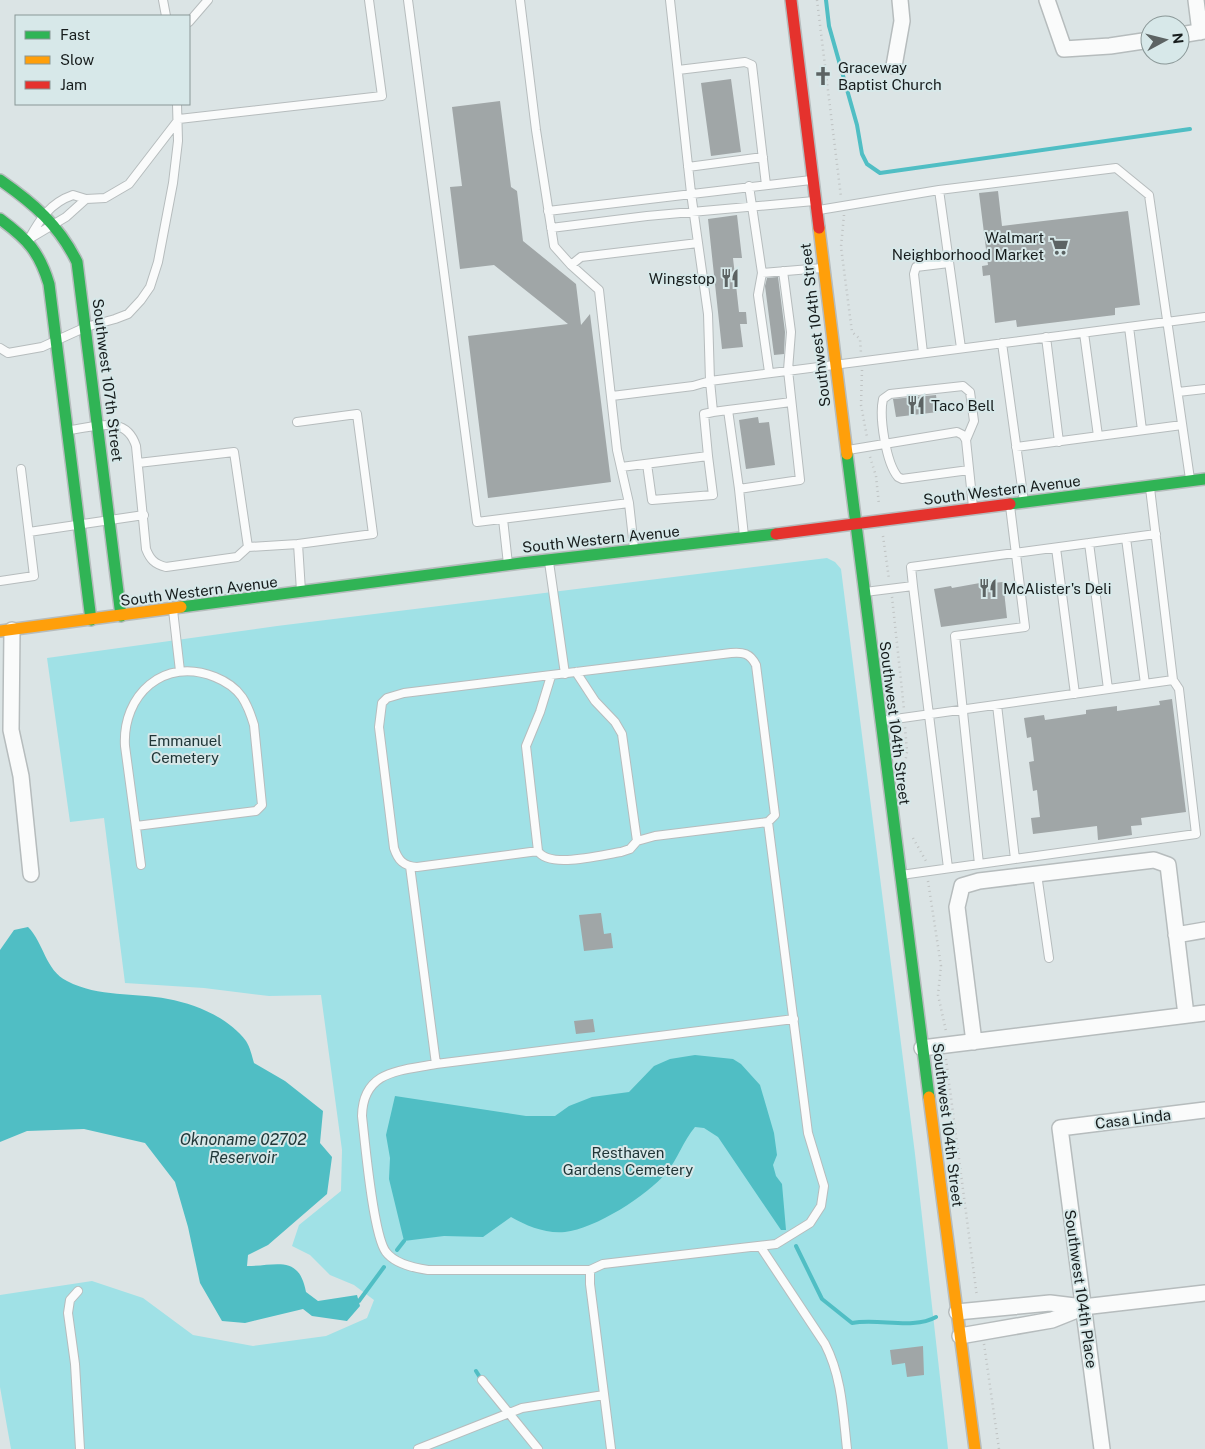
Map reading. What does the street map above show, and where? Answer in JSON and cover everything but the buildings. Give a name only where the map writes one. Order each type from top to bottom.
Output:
[{"type":"main road","name":"Southwest 104th Street","points":[[791,0],[863,592],[975,1449]]},
{"type":"main road","name":"Southwest 107th Street","points":[[0,180],[55,224],[68,241],[77,262],[122,616]]},
{"type":"main road","points":[[0,219],[28,239],[42,258],[49,284],[90,620]]},
{"type":"main road","name":"South Western Avenue","points":[[6,631],[508,565],[744,538],[1205,479]]},
{"type":"street","points":[[894,66],[902,21],[900,0]]},
{"type":"street","points":[[1047,0],[1064,49],[1110,46],[1140,42]]},
{"type":"street","points":[[1196,0],[1202,32]]},
{"type":"street","points":[[6,631],[11,730],[21,776],[32,874]]},
{"type":"street","points":[[974,1042],[957,907],[958,895],[962,886],[979,881],[1154,860],[1168,866],[1186,1015]]},
{"type":"street","points":[[1176,935],[1205,930]]},
{"type":"street","points":[[922,1048],[1205,1013]]},
{"type":"street","name":"Casa Linda","points":[[1060,1128],[1205,1110]]},
{"type":"street","name":"Southwest 104th Place","points":[[1060,1128],[1102,1449]]},
{"type":"street","points":[[957,1312],[1050,1303],[1083,1307],[1205,1292]]},
{"type":"street","points":[[960,1336],[1052,1320],[1083,1307]]},
{"type":"lane","points":[[163,0],[166,15]]},
{"type":"lane","points":[[190,21],[208,0]]},
{"type":"lane","points":[[28,239],[43,213],[62,199],[73,195],[86,199],[105,198],[129,184],[179,120],[382,96],[369,0]]},
{"type":"lane","points":[[408,0],[477,522],[629,503]]},
{"type":"lane","points":[[520,0],[554,246],[570,265],[599,290],[621,467],[629,503],[634,550]]},
{"type":"lane","points":[[670,0],[691,194],[708,314],[713,412]]},
{"type":"lane","points":[[678,70],[745,62],[752,65],[766,185]]},
{"type":"lane","points":[[0,349],[8,353],[42,347],[86,327],[128,314],[141,300],[150,287],[158,262],[173,184],[179,120],[177,105]]},
{"type":"lane","points":[[688,167],[763,157]]},
{"type":"lane","points":[[551,228],[647,216],[752,207],[816,206],[1116,168],[1149,195],[1190,481]]},
{"type":"lane","points":[[548,211],[813,180]]},
{"type":"lane","points":[[749,186],[762,273],[758,295],[769,372]]},
{"type":"lane","points":[[939,190],[961,348]]},
{"type":"lane","points":[[28,239],[55,224],[86,199]]},
{"type":"lane","points":[[570,265],[581,256],[698,243]]},
{"type":"lane","points":[[923,353],[914,274],[916,267],[949,263]]},
{"type":"lane","points":[[762,273],[824,268]]},
{"type":"lane","points":[[738,488],[800,480],[788,370],[791,332],[783,271]]},
{"type":"lane","points":[[612,396],[693,386],[710,381],[769,372],[1205,317]]},
{"type":"lane","points":[[1129,327],[1142,430]]},
{"type":"lane","points":[[1084,333],[1098,436]]},
{"type":"lane","points":[[1046,337],[1059,442]]},
{"type":"lane","points":[[1002,343],[1024,502]]},
{"type":"lane","points":[[966,440],[974,421],[970,392],[963,386],[958,385],[886,396],[881,410],[886,443],[895,473],[902,479],[969,470]]},
{"type":"lane","points":[[1178,392],[1205,389]]},
{"type":"lane","points":[[647,464],[652,500],[713,494],[704,414],[791,402]]},
{"type":"lane","points":[[728,410],[744,538]]},
{"type":"lane","points":[[68,430],[114,425],[129,430],[136,446],[146,549],[150,559],[160,566],[166,567],[237,557],[248,547],[298,544],[373,534],[358,414],[297,422]]},
{"type":"lane","points":[[1016,448],[1182,425]]},
{"type":"lane","points":[[846,450],[957,432],[963,435],[966,440],[973,509]]},
{"type":"lane","points":[[138,463],[234,452],[248,547]]},
{"type":"lane","points":[[621,467],[708,456]]},
{"type":"lane","points":[[0,581],[34,576],[21,470]]},
{"type":"lane","points":[[899,875],[1196,834],[1179,689],[1174,680],[1150,486]]},
{"type":"lane","points":[[979,864],[955,636],[1025,627],[1010,504]]},
{"type":"lane","points":[[29,532],[144,515]]},
{"type":"lane","points":[[503,519],[508,565]]},
{"type":"lane","points":[[948,868],[911,566],[1156,534]]},
{"type":"lane","points":[[1126,538],[1145,684]]},
{"type":"lane","points":[[1089,543],[1108,689]]},
{"type":"lane","points":[[298,544],[301,593]]},
{"type":"lane","points":[[1056,548],[1075,694]]},
{"type":"lane","points":[[549,560],[565,674]]},
{"type":"lane","points":[[863,592],[913,586]]},
{"type":"lane","points":[[173,610],[180,670]]},
{"type":"lane","points":[[538,851],[410,866],[400,860],[394,848],[379,727],[382,703],[387,698],[404,693],[731,653],[749,655],[753,659],[757,672],[775,807],[774,815],[768,822],[655,836],[637,841],[630,849],[621,852],[554,861],[541,856],[538,851],[526,746],[540,712],[551,676]]},
{"type":"lane","points":[[136,826],[256,810],[262,805],[254,725],[247,705],[233,687],[221,679],[198,672],[180,670],[164,676],[144,690],[133,703],[127,720],[125,746],[141,865]]},
{"type":"lane","points":[[576,672],[595,701],[616,722],[622,734],[637,841]]},
{"type":"lane","points":[[880,722],[1174,680]]},
{"type":"lane","points":[[997,705],[1015,859]]},
{"type":"lane","points":[[768,822],[794,1019],[808,1132],[822,1174],[824,1196],[821,1206],[810,1222],[776,1244],[603,1264],[590,1270],[428,1270],[414,1268],[386,1253],[379,1238],[362,1116],[364,1096],[375,1081],[387,1074],[436,1064],[794,1019]]},
{"type":"lane","points":[[410,866],[436,1064]]},
{"type":"lane","points":[[1037,874],[1049,958]]},
{"type":"lane","points":[[760,1246],[833,1359],[841,1394],[847,1449]]},
{"type":"lane","points":[[590,1270],[590,1284],[611,1449]]},
{"type":"lane","points":[[78,1290],[70,1300],[68,1313],[75,1364],[80,1449]]},
{"type":"lane","points":[[482,1380],[510,1412],[538,1449]]},
{"type":"lane","points":[[418,1449],[522,1408],[604,1395]]},
{"type":"green space","name":"Resthaven Gardens Cemetery","points":[[827,558],[835,562],[841,569],[915,1154],[948,1449],[11,1449],[0,1387],[0,1295],[92,1281],[143,1298],[193,1335],[253,1346],[326,1336],[367,1318],[374,1300],[354,1285],[330,1275],[310,1255],[292,1246],[299,1225],[341,1191],[342,1150],[321,995],[269,996],[204,988],[125,983],[104,818],[70,822],[47,658],[277,626]]},
{"type":"water","name":"Oknoname 02702 Reservoir","points":[[28,927],[54,970],[67,981],[92,990],[179,1001],[211,1013],[231,1025],[246,1041],[254,1063],[285,1081],[323,1111],[320,1143],[332,1157],[327,1194],[268,1245],[248,1255],[247,1266],[277,1264],[292,1267],[303,1280],[306,1292],[318,1301],[357,1295],[360,1306],[347,1321],[312,1316],[303,1309],[245,1323],[222,1321],[200,1283],[188,1227],[175,1182],[145,1143],[84,1129],[27,1131],[0,1142],[0,950],[14,930]]},
{"type":"water","points":[[695,1055],[733,1059],[741,1064],[760,1085],[774,1133],[777,1155],[773,1165],[776,1176],[782,1184],[786,1230],[781,1230],[718,1137],[704,1128],[695,1127],[670,1168],[658,1182],[620,1210],[591,1225],[577,1230],[551,1232],[530,1226],[511,1217],[483,1237],[444,1236],[404,1241],[389,1179],[390,1158],[386,1135],[395,1096],[526,1116],[555,1116],[569,1106],[592,1097],[629,1092],[654,1066],[670,1059]]},
{"type":"waterway","points":[[826,0],[829,26],[857,125],[862,154],[867,164],[880,173],[1190,129]]},
{"type":"waterway","points":[[397,1250],[404,1241]]},
{"type":"waterway","points":[[796,1246],[822,1299],[852,1323],[917,1323],[936,1317]]},
{"type":"waterway","points":[[354,1303],[359,1301],[384,1267]]},
{"type":"waterway","points":[[476,1371],[481,1379]]},
{"type":"traffic: fast","points":[[0,180],[44,216],[62,237],[77,262],[121,616]]},
{"type":"traffic: fast","points":[[0,219],[18,233],[31,247],[41,263],[49,284],[91,620]]},
{"type":"traffic: fast","points":[[847,454],[929,1097]]},
{"type":"traffic: fast","points":[[1010,504],[1205,479]]},
{"type":"traffic: fast","points":[[181,607],[521,563],[776,534]]},
{"type":"traffic: slow","points":[[819,228],[847,454]]},
{"type":"traffic: slow","points":[[0,631],[181,607]]},
{"type":"traffic: slow","points":[[929,1097],[975,1449]]},
{"type":"traffic: jam","points":[[791,0],[819,228]]},
{"type":"traffic: jam","points":[[776,534],[1010,504]]},
{"type":"place","name":"Graceway Baptist Church","points":[[823,76]]},
{"type":"place","name":"Walmart Neighborhood Market","points":[[1059,246]]},
{"type":"place","name":"Wingstop","points":[[730,278]]},
{"type":"place","name":"Taco Bell","points":[[916,405]]},
{"type":"place","name":"McAlister's Deli","points":[[988,588]]},
{"type":"park label","name":"Emmanuel Cemetery","points":[[185,748]]}]
